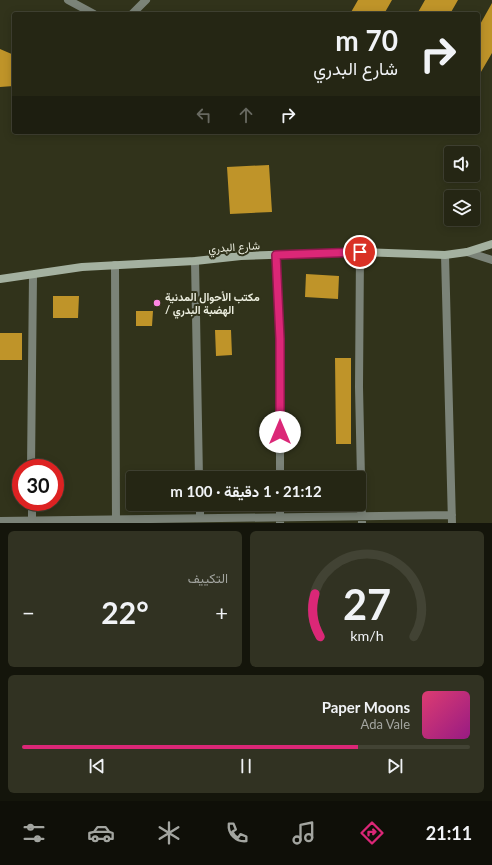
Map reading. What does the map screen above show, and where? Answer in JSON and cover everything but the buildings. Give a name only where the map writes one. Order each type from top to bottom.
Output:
[{"type":"street","points":[[68,0],[90,12]]},
{"type":"street","points":[[134,12],[143,5],[146,0]]},
{"type":"street","name":"شارع البدري","points":[[0,279],[82,267],[195,261],[241,256],[360,252],[445,255],[467,252],[492,244]]},
{"type":"street","points":[[360,252],[359,387],[362,520]]},
{"type":"street","points":[[467,252],[492,260]]},
{"type":"street","points":[[276,255],[280,339],[280,471]]},
{"type":"street","points":[[0,521],[452,519],[445,255]]},
{"type":"street","points":[[195,261],[199,471]]},
{"type":"street","points":[[115,265],[116,521]]},
{"type":"street","points":[[31,459],[33,275]]},
{"type":"street","points":[[32,511],[32,522]]},
{"type":"place","name":"مكتب الأحوال المدنية / الهضبة البدري","points":[[157,303]]},
{"type":"route","points":[[280,432],[280,339],[276,255],[360,252]]}]
